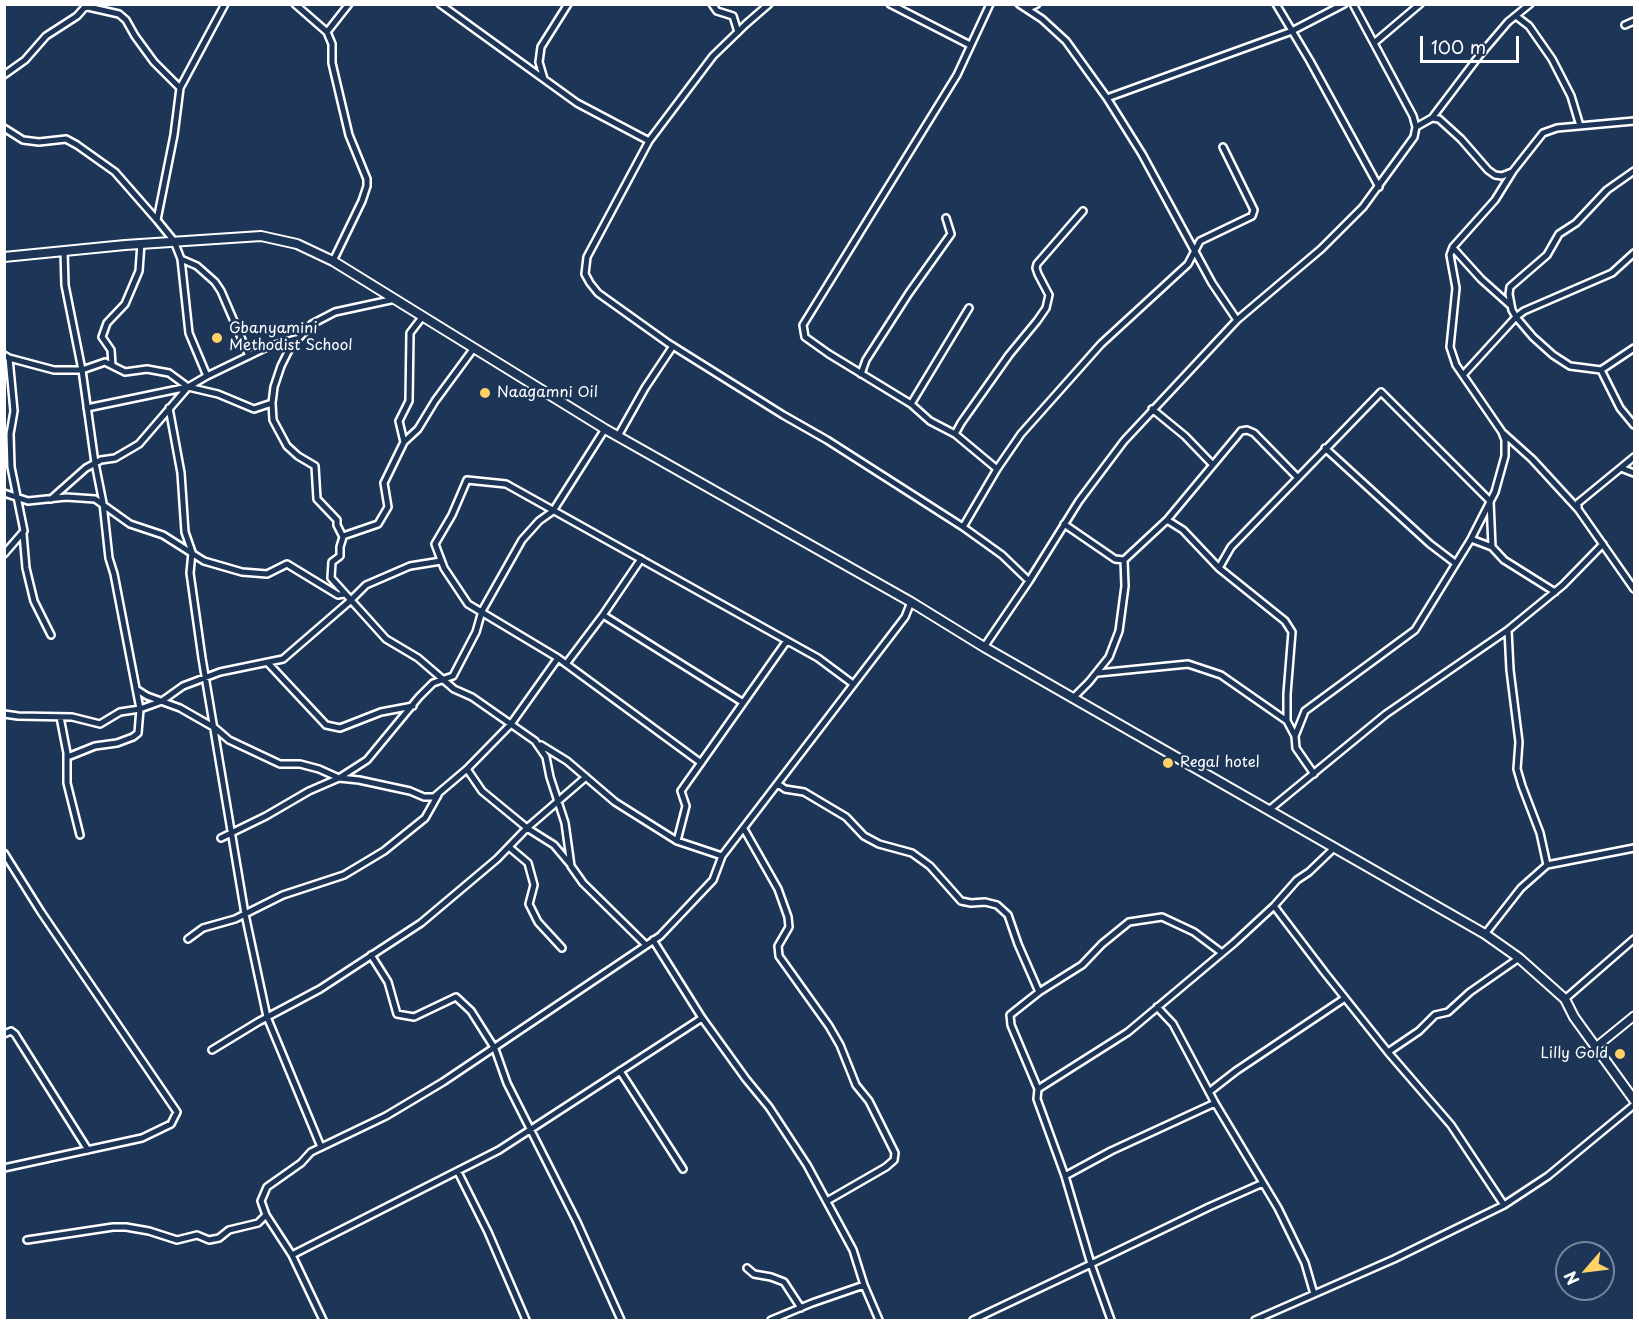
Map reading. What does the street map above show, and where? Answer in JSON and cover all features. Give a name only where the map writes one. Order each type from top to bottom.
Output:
[{"type":"main road","points":[[4,257],[141,243],[239,237],[273,238],[297,244],[333,261],[604,429],[911,602],[984,647],[1485,934],[1519,958],[1565,999],[1574,1017],[1635,1100]]},
{"type":"street","points":[[157,220],[174,135],[180,88],[225,4]]},
{"type":"street","points":[[295,4],[327,32],[332,44],[332,63],[349,135],[367,178],[362,201],[333,261]]},
{"type":"street","points":[[327,32],[349,4]]},
{"type":"street","points":[[440,4],[577,103],[649,141]]},
{"type":"street","points":[[545,80],[538,55],[568,4]]},
{"type":"street","points":[[712,4],[717,11],[733,16],[738,32]]},
{"type":"street","points":[[770,4],[738,32],[703,68],[649,141],[587,257],[585,274],[598,293],[674,346],[783,415],[844,450],[963,527],[1002,555],[1029,581]]},
{"type":"street","points":[[890,4],[970,45]]},
{"type":"street","points":[[990,4],[957,75],[803,325],[805,337],[911,404],[930,421],[955,434],[997,469]]},
{"type":"street","points":[[1019,4],[1042,19],[1066,41],[1107,98],[1142,154],[1195,252],[1237,320]]},
{"type":"street","points":[[1027,9],[1037,4]]},
{"type":"street","points":[[1276,4],[1379,188]]},
{"type":"street","points":[[1107,98],[1292,31],[1344,4]]},
{"type":"street","points":[[984,647],[1064,524],[1124,441],[1237,320],[1320,249],[1363,207],[1414,137],[1416,128],[1413,116],[1353,4]]},
{"type":"street","points":[[1374,44],[1420,4]]},
{"type":"street","points":[[1416,128],[1432,118],[1479,56],[1530,4]]},
{"type":"street","points":[[4,75],[26,60],[46,36],[88,7],[119,14],[126,20],[154,62],[180,88]]},
{"type":"street","points":[[1516,16],[1529,26],[1552,59],[1571,96],[1580,126]]},
{"type":"street","points":[[1625,25],[1635,21]]},
{"type":"street","points":[[1432,118],[1439,119],[1495,175],[1502,176],[1513,171]]},
{"type":"street","points":[[1635,121],[1557,128],[1543,133],[1513,171],[1495,200],[1453,248],[1450,255],[1456,288],[1449,347],[1456,365],[1502,432],[1532,459],[1578,509],[1635,589]]},
{"type":"street","points":[[4,128],[23,140],[39,142],[66,139],[77,145],[115,172],[157,220],[174,241],[181,259],[189,333],[207,376]]},
{"type":"street","points":[[963,527],[997,469],[1021,434],[1101,344],[1188,264],[1200,241],[1252,216],[1254,213],[1223,147]]},
{"type":"street","points":[[1510,305],[1510,287],[1547,255],[1559,234],[1576,223],[1607,190],[1635,171]]},
{"type":"street","points":[[955,434],[1009,356],[1046,308],[1049,295],[1038,274],[1037,264],[1083,211]]},
{"type":"street","points":[[861,374],[866,360],[897,310],[951,234],[946,218]]},
{"type":"street","points":[[112,365],[111,350],[102,337],[107,323],[126,304],[139,271],[141,243]]},
{"type":"street","points":[[1453,248],[1481,279],[1510,305],[1533,337],[1570,366],[1601,370],[1635,348]]},
{"type":"street","points":[[64,251],[65,285],[82,370],[103,503],[109,558],[140,709],[138,733],[134,737],[117,743],[95,746],[70,756]]},
{"type":"street","points":[[1463,375],[1516,316],[1612,273],[1635,253]]},
{"type":"street","points":[[181,259],[197,266],[215,282],[249,356]]},
{"type":"street","points":[[395,299],[335,312],[312,324],[297,339],[281,366],[274,387],[273,420],[287,446],[315,466],[317,499],[337,520],[343,536],[340,556],[332,562],[331,578],[387,639],[418,658],[454,689],[472,697],[567,761],[615,802],[677,841],[722,856]]},
{"type":"street","points":[[911,404],[969,308]]},
{"type":"street","points":[[404,442],[399,421],[409,400],[410,333],[423,316]]},
{"type":"street","points":[[87,408],[188,387],[267,347],[297,339]]},
{"type":"street","points":[[618,436],[645,388],[674,346]]},
{"type":"street","points":[[343,536],[378,524],[388,507],[384,483],[404,442],[418,429],[435,401],[474,348]]},
{"type":"street","points":[[51,635],[34,601],[26,568],[24,531],[11,467],[10,434],[14,411],[7,357],[54,370],[82,370],[105,362],[125,372],[147,369],[169,373],[188,387],[218,394],[254,409],[272,404]]},
{"type":"street","points":[[1601,370],[1620,408],[1635,425]]},
{"type":"street","points":[[51,500],[86,468],[101,460],[116,458],[139,444],[188,387]]},
{"type":"street","points":[[1219,568],[1231,547],[1324,448],[1381,392],[1490,501],[1492,547]]},
{"type":"street","points":[[170,408],[181,473],[185,532],[192,552],[190,573],[205,678],[245,914],[267,1017],[321,1147]]},
{"type":"street","points":[[1152,409],[1185,436],[1212,464]]},
{"type":"street","points":[[221,838],[339,778],[367,760],[433,683],[453,676],[476,632],[482,611],[522,540],[539,521],[553,511],[604,429]]},
{"type":"street","points":[[1064,524],[1115,559],[1124,560],[1167,520],[1236,436],[1247,429],[1254,433],[1298,478]]},
{"type":"street","points":[[1295,736],[1305,711],[1416,630],[1455,563],[1472,539],[1490,501],[1505,456],[1505,440],[1502,432]]},
{"type":"street","points":[[1324,448],[1430,544],[1455,563]]},
{"type":"street","points":[[1578,509],[1578,503],[1584,497],[1635,457]]},
{"type":"street","points":[[1621,468],[1635,473]]},
{"type":"street","points":[[701,763],[558,658],[468,604],[444,568],[435,544],[452,515],[467,480],[506,483],[818,658],[853,684]]},
{"type":"street","points":[[4,493],[37,502],[83,497],[95,499],[130,524],[163,535],[204,561],[242,572],[267,573],[287,564],[338,595],[344,594]]},
{"type":"street","points":[[1167,520],[1184,530],[1219,568],[1285,621],[1292,632],[1287,721]]},
{"type":"street","points":[[4,554],[23,534]]},
{"type":"street","points":[[1472,539],[1492,547],[1504,560],[1555,592]]},
{"type":"street","points":[[1269,810],[1386,714],[1508,630],[1585,565],[1603,544]]},
{"type":"street","points":[[566,664],[641,559]]},
{"type":"street","points":[[1073,698],[1098,673],[1109,657],[1119,631],[1125,586],[1124,560]]},
{"type":"street","points":[[4,714],[72,717],[100,724],[120,712],[140,709],[162,701],[183,686],[220,672],[283,659],[366,585],[410,566],[441,561]]},
{"type":"street","points":[[323,1320],[292,1255],[266,1215],[261,1201],[267,1187],[301,1163],[311,1152],[386,1116],[495,1049],[660,936],[712,880],[722,856],[905,617],[911,602]]},
{"type":"street","points":[[603,615],[742,702]]},
{"type":"street","points":[[1508,630],[1510,670],[1519,742],[1518,777],[1540,833],[1546,865]]},
{"type":"street","points":[[677,841],[686,806],[681,791],[786,642]]},
{"type":"street","points":[[136,689],[147,696],[180,708],[229,740],[280,764],[310,766],[339,778],[359,780],[434,798],[467,769],[511,724],[558,658]]},
{"type":"street","points":[[268,663],[326,725],[340,728],[345,724],[381,712],[413,706]]},
{"type":"street","points":[[1098,673],[1188,664],[1221,675],[1287,721],[1295,736],[1296,748],[1314,774]]},
{"type":"street","points":[[60,717],[67,753],[67,783],[80,835]]},
{"type":"street","points":[[535,741],[546,757],[565,823],[571,866]]},
{"type":"street","points":[[467,769],[482,791],[527,828],[562,852],[583,883],[646,945]]},
{"type":"street","points":[[212,1050],[320,989],[421,923],[497,859],[527,828],[586,777]]},
{"type":"street","points":[[778,784],[785,789],[804,792],[846,817],[864,836],[879,844],[912,853],[930,866],[962,901],[997,905],[1008,915],[1039,992]]},
{"type":"street","points":[[188,939],[203,928],[235,919],[283,895],[344,875],[384,851],[425,818],[440,792]]},
{"type":"street","points":[[744,829],[770,872],[788,917],[789,927],[778,946],[779,956],[829,1026],[840,1045],[856,1085],[869,1101],[895,1153],[894,1160],[886,1167],[827,1201]]},
{"type":"street","points":[[509,847],[528,863],[534,885],[529,904],[538,922],[562,948]]},
{"type":"street","points":[[1038,1089],[1107,1046],[1157,1007],[1274,906],[1297,880],[1334,848]]},
{"type":"street","points":[[1485,934],[1521,888],[1546,865],[1635,848]]},
{"type":"street","points":[[4,853],[177,1112],[171,1124],[142,1138],[4,1168]]},
{"type":"street","points":[[1274,906],[1388,1052],[1451,1125],[1504,1205]]},
{"type":"street","points":[[1111,1320],[1091,1264],[1065,1176],[1037,1099],[1038,1089],[1011,1024],[1010,1015],[1039,992],[1082,965],[1102,944],[1129,922],[1161,917],[1194,932],[1222,952]]},
{"type":"street","points":[[653,940],[702,1018],[746,1080],[774,1114],[827,1201],[853,1250],[864,1285],[879,1320]]},
{"type":"street","points":[[1565,999],[1634,940]]},
{"type":"street","points":[[371,956],[388,982],[397,1014],[414,1017],[456,997],[471,1011],[495,1049],[507,1083],[577,1222],[621,1320]]},
{"type":"street","points":[[1388,1052],[1419,1031],[1435,1015],[1448,1012],[1470,992],[1519,958]]},
{"type":"street","points":[[1209,1092],[1236,1071],[1345,998]]},
{"type":"street","points":[[1157,1007],[1173,1024],[1209,1092],[1278,1208],[1305,1263],[1314,1294]]},
{"type":"street","points":[[1596,1047],[1635,1016]]},
{"type":"street","points":[[292,1255],[500,1149],[702,1018]]},
{"type":"street","points":[[4,1034],[11,1031],[15,1034],[88,1150]]},
{"type":"street","points":[[620,1071],[683,1169]]},
{"type":"street","points":[[1065,1176],[1111,1151],[1215,1102]]},
{"type":"street","points":[[1255,1320],[1404,1254],[1504,1205],[1548,1176],[1635,1105]]},
{"type":"street","points":[[458,1172],[488,1232],[526,1320]]},
{"type":"street","points":[[973,1320],[1263,1183]]},
{"type":"street","points":[[27,1240],[126,1227],[177,1240],[197,1235],[209,1240],[219,1238],[229,1230],[258,1223],[266,1215]]},
{"type":"street","points":[[747,1268],[754,1274],[784,1282],[801,1308]]},
{"type":"street","points":[[771,1320],[864,1285]]},
{"type":"place","name":"Gbanyamini Methodist School","points":[[217,338]]},
{"type":"place","name":"Naagamni Oil","points":[[485,393]]},
{"type":"place","name":"Regal hotel","points":[[1168,763]]},
{"type":"place","name":"Lilly Gold","points":[[1620,1054]]}]
